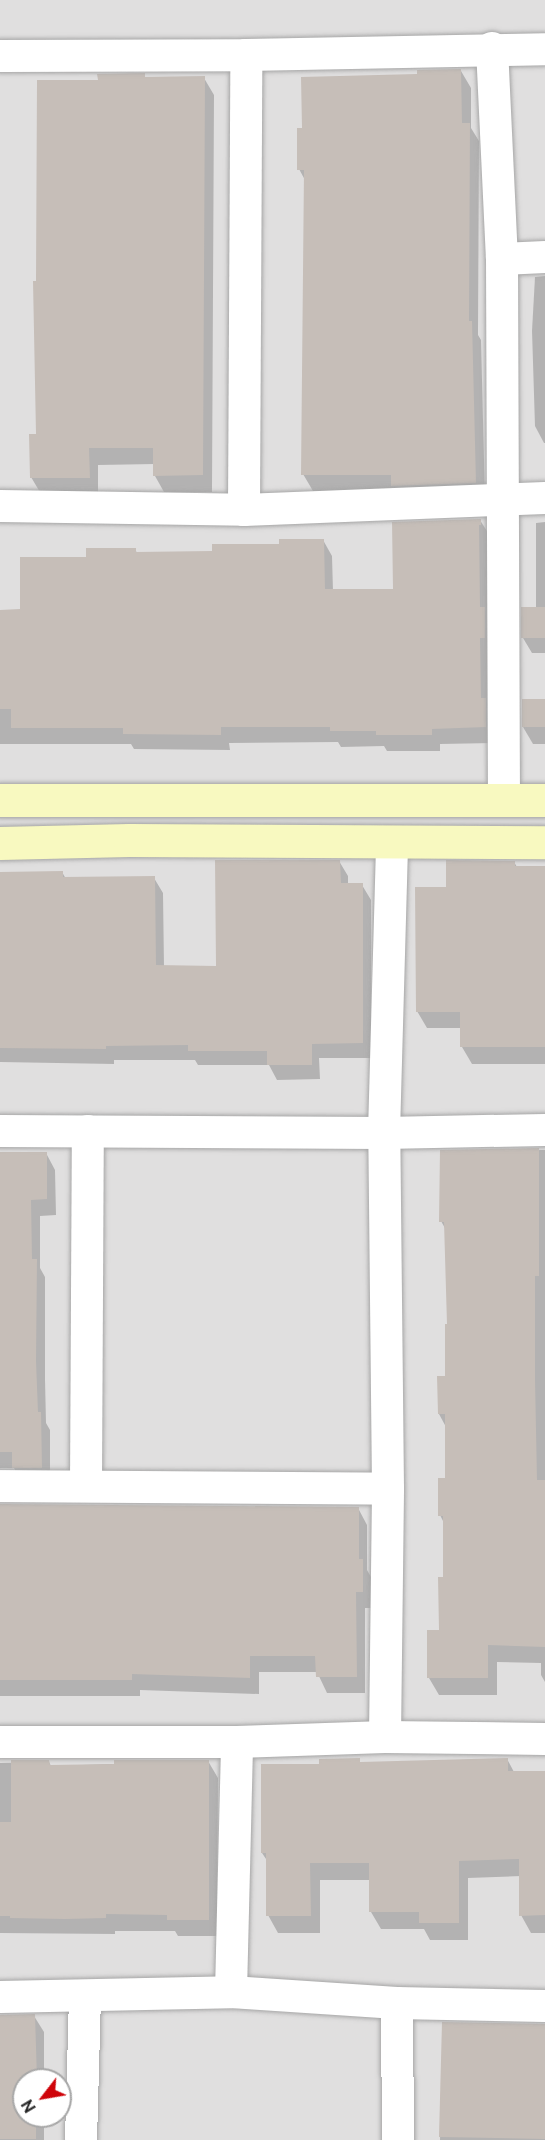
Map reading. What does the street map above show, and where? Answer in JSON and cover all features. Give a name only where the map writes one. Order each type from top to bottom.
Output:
[{"type":"street","points":[[0,56],[246,56],[492,48],[545,49]]},
{"type":"street","points":[[492,48],[502,259],[504,801]]},
{"type":"street","points":[[244,510],[246,56]]},
{"type":"street","points":[[502,259],[545,257]]},
{"type":"street","points":[[0,506],[244,510],[545,498]]},
{"type":"street","points":[[0,800],[545,800]]},
{"type":"street","points":[[0,843],[129,840],[545,842]]},
{"type":"street","points":[[385,1737],[388,1489],[384,1133],[393,843]]},
{"type":"street","points":[[0,1131],[384,1133],[545,1130]]},
{"type":"street","points":[[86,1485],[88,1131]]},
{"type":"street","points":[[0,1486],[388,1489]]},
{"type":"street","points":[[0,1742],[237,1742],[385,1737],[545,1739]]},
{"type":"street","points":[[231,1992],[237,1742]]},
{"type":"street","points":[[0,1997],[231,1992],[397,2003],[545,2006]]},
{"type":"street","points":[[81,2140],[84,1996]]},
{"type":"street","points":[[397,2003],[398,2140]]},
{"type":"shaded area","points":[[0,0],[545,0],[545,2140],[0,2140]]},
{"type":"building","points":[[461,69],[462,123],[470,123],[469,321],[472,321],[476,483],[391,486],[391,475],[301,475],[304,170],[297,170],[297,128],[302,128],[301,77],[417,74],[417,70]]},
{"type":"building","points":[[145,73],[145,77],[205,76],[203,475],[153,476],[153,448],[89,448],[90,478],[30,478],[29,434],[36,434],[33,281],[36,281],[37,80],[98,80],[97,74]]},
{"type":"building","points":[[481,519],[481,525],[479,525],[480,607],[485,607],[485,638],[480,638],[481,698],[486,698],[486,727],[432,729],[432,735],[376,735],[376,731],[330,731],[330,727],[221,727],[221,735],[123,734],[123,728],[11,728],[11,709],[0,709],[0,610],[20,609],[20,557],[86,557],[86,548],[136,548],[136,552],[212,551],[212,544],[279,544],[279,539],[324,539],[325,589],[393,589],[392,522]]},
{"type":"building","points":[[521,607],[545,607],[545,638],[521,638]]},
{"type":"building","points":[[522,699],[545,699],[545,727],[522,727]]},
{"type":"building","points":[[215,860],[340,860],[341,883],[363,883],[363,1043],[312,1044],[312,1065],[267,1065],[267,1051],[188,1051],[188,1045],[106,1046],[106,1049],[0,1048],[0,872],[63,871],[63,877],[155,876],[156,965],[216,966]]},
{"type":"building","points":[[446,860],[515,861],[515,866],[545,866],[545,1047],[460,1047],[460,1012],[416,1012],[415,887],[446,887]]},
{"type":"building","points":[[539,1148],[539,1276],[535,1276],[535,1379],[537,1480],[545,1480],[545,1647],[488,1645],[488,1678],[427,1678],[427,1630],[439,1630],[438,1577],[443,1577],[443,1516],[438,1516],[438,1478],[445,1478],[445,1414],[438,1414],[437,1376],[445,1376],[445,1324],[447,1324],[444,1222],[439,1222],[440,1150]]},
{"type":"building","points":[[0,1152],[47,1152],[47,1199],[31,1200],[32,1259],[37,1259],[36,1361],[38,1412],[41,1412],[42,1468],[12,1468],[12,1452],[0,1452]]},
{"type":"building","points":[[0,1504],[359,1507],[359,1559],[363,1559],[363,1592],[356,1592],[357,1677],[316,1677],[315,1656],[250,1656],[250,1678],[132,1674],[132,1680],[0,1680]]},
{"type":"building","points":[[360,1758],[360,1762],[508,1758],[508,1771],[545,1771],[545,1915],[519,1916],[519,1859],[459,1861],[459,1923],[419,1923],[419,1912],[369,1912],[369,1863],[310,1863],[311,1916],[266,1916],[266,1853],[261,1853],[261,1764],[319,1764],[319,1759]]},
{"type":"building","points":[[11,1760],[49,1760],[50,1765],[114,1764],[114,1760],[209,1760],[209,1920],[167,1920],[167,1915],[106,1914],[106,1918],[65,1919],[0,1916],[0,1822],[11,1822]]},
{"type":"building","points":[[35,2014],[37,2068],[12,2068],[12,2128],[36,2128],[36,2139],[0,2139],[0,2015]]},
{"type":"building","points":[[442,2022],[545,2024],[545,2139],[439,2137]]}]
